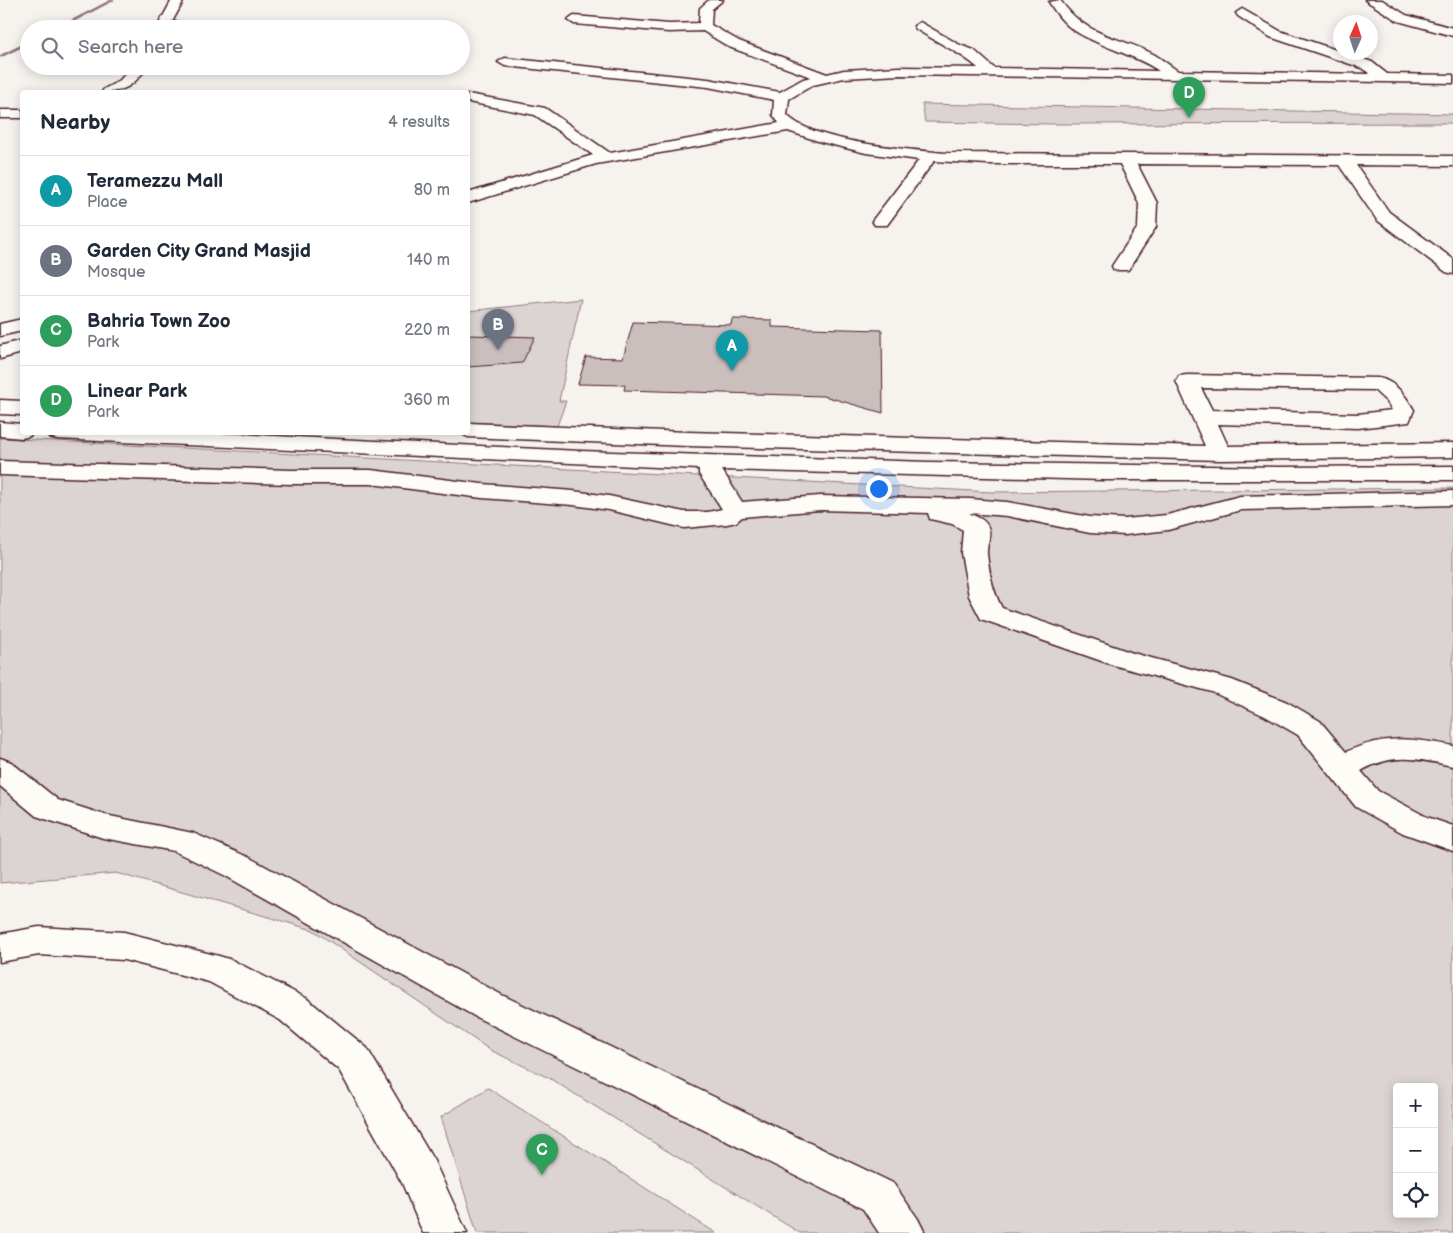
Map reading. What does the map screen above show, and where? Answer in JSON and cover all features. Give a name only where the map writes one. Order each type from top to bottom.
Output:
[{"type":"street","points":[[167,20],[178,0]]},
{"type":"street","points":[[705,27],[706,8],[717,0]]},
{"type":"street","points":[[1371,0],[1386,6],[1402,18],[1453,32]]},
{"type":"street","points":[[1055,2],[1068,20],[1095,36],[1150,58],[1174,74]]},
{"type":"street","points":[[1242,12],[1275,34],[1366,65],[1385,78]]},
{"type":"street","points":[[574,20],[669,28],[705,27],[734,44],[826,78]]},
{"type":"street","points":[[920,26],[954,48],[969,53],[991,72]]},
{"type":"street","points":[[505,62],[708,83],[782,97],[808,82],[844,74],[899,71],[1453,79]]},
{"type":"street","points":[[113,90],[124,84],[132,75]]},
{"type":"street","points":[[782,97],[780,115],[789,126],[816,137],[874,150],[974,158],[1453,161]]},
{"type":"street","points":[[470,98],[540,111],[607,158]]},
{"type":"street","points":[[0,114],[20,114]]},
{"type":"street","points":[[470,197],[496,188],[607,158],[789,126]]},
{"type":"street","points":[[881,221],[931,155]]},
{"type":"street","points":[[1121,266],[1147,227],[1148,203],[1126,159]]},
{"type":"street","points":[[1344,160],[1384,216],[1453,268]]},
{"type":"street","points":[[0,330],[20,325]]},
{"type":"street","points":[[0,353],[20,347]]},
{"type":"street","points":[[1204,417],[1358,421],[1401,417],[1403,410],[1396,398],[1379,384],[1187,382],[1220,453]]},
{"type":"street","points":[[0,407],[20,408]]},
{"type":"street","points":[[0,429],[20,430]]},
{"type":"street","points":[[470,430],[697,440],[1220,453],[1453,450]]},
{"type":"street","points":[[109,435],[318,447],[710,464],[1246,475],[1453,473]]},
{"type":"street","points":[[1399,450],[1421,473]]},
{"type":"street","points":[[710,464],[711,474],[735,510]]},
{"type":"street","points":[[0,468],[292,477],[371,477],[573,498],[609,503],[684,520],[708,520],[726,517],[735,510],[820,503],[906,506],[938,504],[1007,509],[1076,523],[1125,527],[1168,522],[1240,503],[1453,498]]},
{"type":"street","points":[[906,506],[959,518],[976,530],[1007,522],[1059,526],[1076,523]]},
{"type":"street","points":[[976,530],[974,553],[982,596],[991,612],[1123,659],[1222,686],[1276,709],[1309,728],[1367,799],[1415,825],[1453,839]]},
{"type":"street","points":[[1342,768],[1363,755],[1385,747],[1416,748],[1453,756]]},
{"type":"street","points":[[0,769],[47,808],[103,826],[181,841],[236,866],[489,1006],[878,1196],[903,1233]]},
{"type":"street","points":[[0,948],[39,942],[124,946],[219,970],[293,1009],[354,1059],[419,1174],[445,1233]]},
{"type":"shaded area","points":[[922,104],[1453,114],[1453,123],[1053,124],[925,122]]},
{"type":"shaded area","points":[[581,299],[559,401],[566,401],[557,426],[470,422],[470,311]]},
{"type":"shaded area","points":[[0,438],[991,492],[1453,488],[1453,1233],[800,1233],[549,1078],[490,1050],[313,930],[116,873],[0,883]]},
{"type":"shaded area","points":[[488,1088],[716,1233],[477,1233],[441,1117]]},
{"type":"building","points":[[732,319],[772,320],[772,327],[882,330],[883,413],[824,396],[624,390],[625,385],[578,384],[586,357],[623,358],[633,322],[731,325]]},
{"type":"building","points":[[470,335],[535,337],[522,363],[470,367]]},
{"type":"waterway","points":[[74,20],[113,0]]},
{"type":"waterway","points":[[0,57],[20,47]]},
{"type":"place","name":"Linear Park","points":[[1189,118]]},
{"type":"place","name":"Garden City Grand Masjid","points":[[498,350]]},
{"type":"place","name":"Teramezzu Mall","points":[[732,371]]},
{"type":"place","name":"Bahria Town Zoo","points":[[542,1175]]}]
